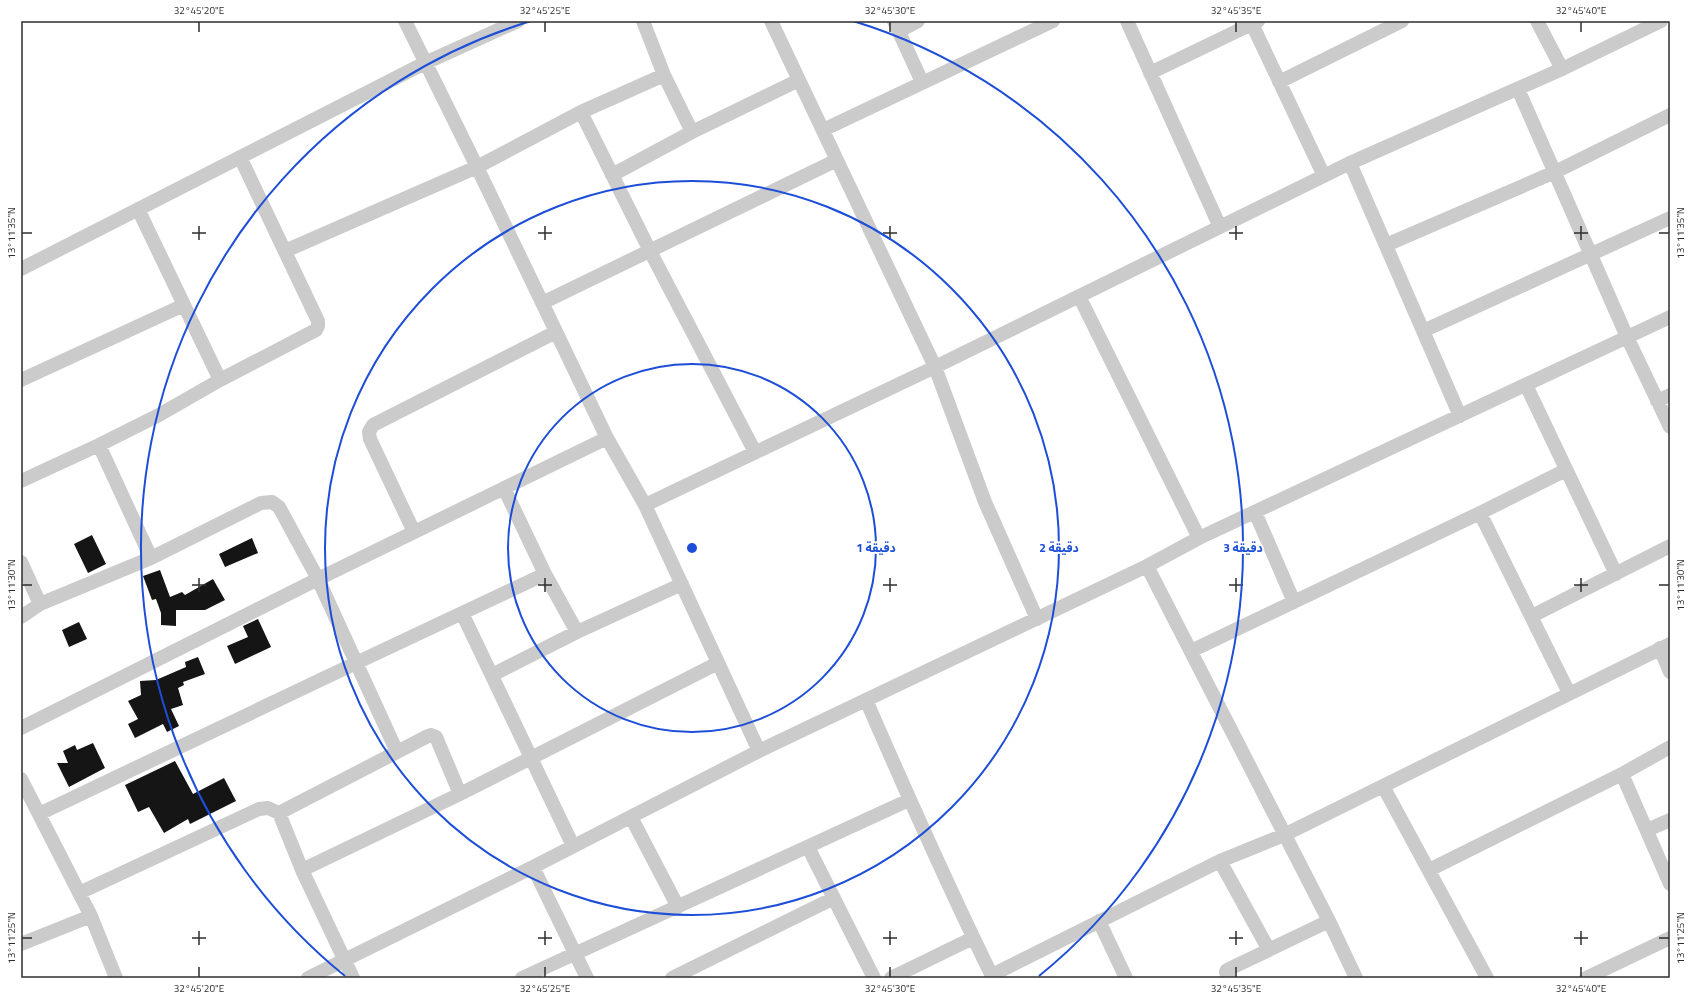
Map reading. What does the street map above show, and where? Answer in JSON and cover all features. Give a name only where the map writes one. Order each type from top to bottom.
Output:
[{"type":"street","points":[[405,21],[477,166],[607,438],[645,505],[759,751]]},
{"type":"street","points":[[21,269],[425,63],[518,21]]},
{"type":"street","points":[[643,21],[664,75],[692,132]]},
{"type":"street","points":[[771,21],[935,367],[985,502],[1037,619]]},
{"type":"street","points":[[918,21],[896,26],[922,82]]},
{"type":"street","points":[[823,130],[1053,21]]},
{"type":"street","points":[[1127,21],[1220,227]]},
{"type":"street","points":[[1279,82],[1402,21]]},
{"type":"street","points":[[1537,21],[1562,69]]},
{"type":"street","points":[[645,505],[935,367],[1350,163],[1562,69],[1661,21]]},
{"type":"street","points":[[1150,73],[1255,23],[1279,82],[1324,176]]},
{"type":"street","points":[[285,251],[477,166],[581,112],[664,75]]},
{"type":"street","points":[[612,175],[692,132],[799,80]]},
{"type":"street","points":[[1518,89],[1627,337],[1664,398],[1670,427]]},
{"type":"street","points":[[581,112],[650,251],[755,452]]},
{"type":"street","points":[[1386,245],[1555,172],[1670,115]]},
{"type":"street","points":[[21,481],[99,445],[316,330],[318,321],[240,157]]},
{"type":"street","points":[[542,303],[837,160]]},
{"type":"street","points":[[1350,163],[1460,416]]},
{"type":"street","points":[[138,209],[220,380]]},
{"type":"street","points":[[1423,330],[1670,218]]},
{"type":"street","points":[[1079,296],[1199,538]]},
{"type":"street","points":[[21,380],[184,305]]},
{"type":"street","points":[[308,978],[533,867],[759,751],[1147,566],[1199,538],[1670,317]]},
{"type":"street","points":[[414,532],[370,439],[369,432],[373,425],[556,332]]},
{"type":"street","points":[[1526,385],[1616,574]]},
{"type":"street","points":[[21,728],[318,579],[607,438]]},
{"type":"street","points":[[99,445],[151,558]]},
{"type":"street","points":[[1190,651],[1480,513],[1566,470]]},
{"type":"street","points":[[504,488],[545,574],[577,632]]},
{"type":"street","points":[[21,617],[40,604],[151,558],[260,503],[272,502],[279,507],[318,579],[397,752]]},
{"type":"street","points":[[1256,512],[1294,602]]},
{"type":"street","points":[[1480,513],[1569,693]]},
{"type":"street","points":[[1532,616],[1670,546]]},
{"type":"street","points":[[21,562],[40,604]]},
{"type":"street","points":[[1147,566],[1329,921],[1356,978]]},
{"type":"street","points":[[39,814],[545,574]]},
{"type":"street","points":[[492,675],[577,632],[682,584]]},
{"type":"street","points":[[462,613],[573,846]]},
{"type":"street","points":[[866,700],[910,800],[992,977],[1099,921],[1220,861],[1284,835],[1665,646],[1670,672]]},
{"type":"street","points":[[302,870],[460,794],[718,663]]},
{"type":"street","points":[[279,813],[431,735],[436,737],[460,794]]},
{"type":"street","points":[[1429,870],[1622,774],[1670,747]]},
{"type":"street","points":[[1622,774],[1670,884]]},
{"type":"street","points":[[21,779],[91,916],[116,978]]},
{"type":"street","points":[[1383,786],[1487,978]]},
{"type":"street","points":[[522,978],[910,800]]},
{"type":"street","points":[[79,893],[259,809],[268,808],[279,813],[302,870],[353,978]]},
{"type":"street","points":[[631,817],[678,907]]},
{"type":"street","points":[[1647,830],[1670,820]]},
{"type":"street","points":[[808,847],[874,978]]},
{"type":"street","points":[[1220,861],[1269,950]]},
{"type":"street","points":[[533,867],[587,978]]},
{"type":"street","points":[[672,978],[834,898]]},
{"type":"street","points":[[21,944],[91,916]]},
{"type":"street","points":[[1099,921],[1126,978]]},
{"type":"street","points":[[1229,978],[1226,972],[1227,970],[1329,921]]},
{"type":"street","points":[[891,978],[973,938]]},
{"type":"street","points":[[1586,978],[1670,938]]},
{"type":"building","points":[[92,535],[106,564],[88,573],[74,544]]},
{"type":"building","points":[[252,538],[258,553],[225,567],[219,554]]},
{"type":"building","points":[[160,570],[170,597],[182,592],[185,595],[213,579],[225,600],[205,610],[176,610],[176,626],[161,625],[161,613],[156,599],[152,600],[143,576]]},
{"type":"building","points":[[258,619],[271,647],[235,664],[227,646],[248,637],[243,626]]},
{"type":"building","points":[[79,622],[87,639],[69,647],[62,630]]},
{"type":"building","points":[[198,657],[205,674],[183,682],[184,685],[178,688],[183,705],[171,709],[179,726],[167,732],[163,724],[135,738],[128,724],[138,719],[128,701],[141,695],[140,681],[156,680],[186,667],[185,662]]},
{"type":"building","points":[[93,743],[105,768],[69,787],[57,763],[68,763],[63,751],[75,745],[77,750]]},
{"type":"building","points":[[175,761],[193,794],[224,778],[236,801],[190,824],[188,819],[164,833],[149,807],[138,812],[125,785]]}]
